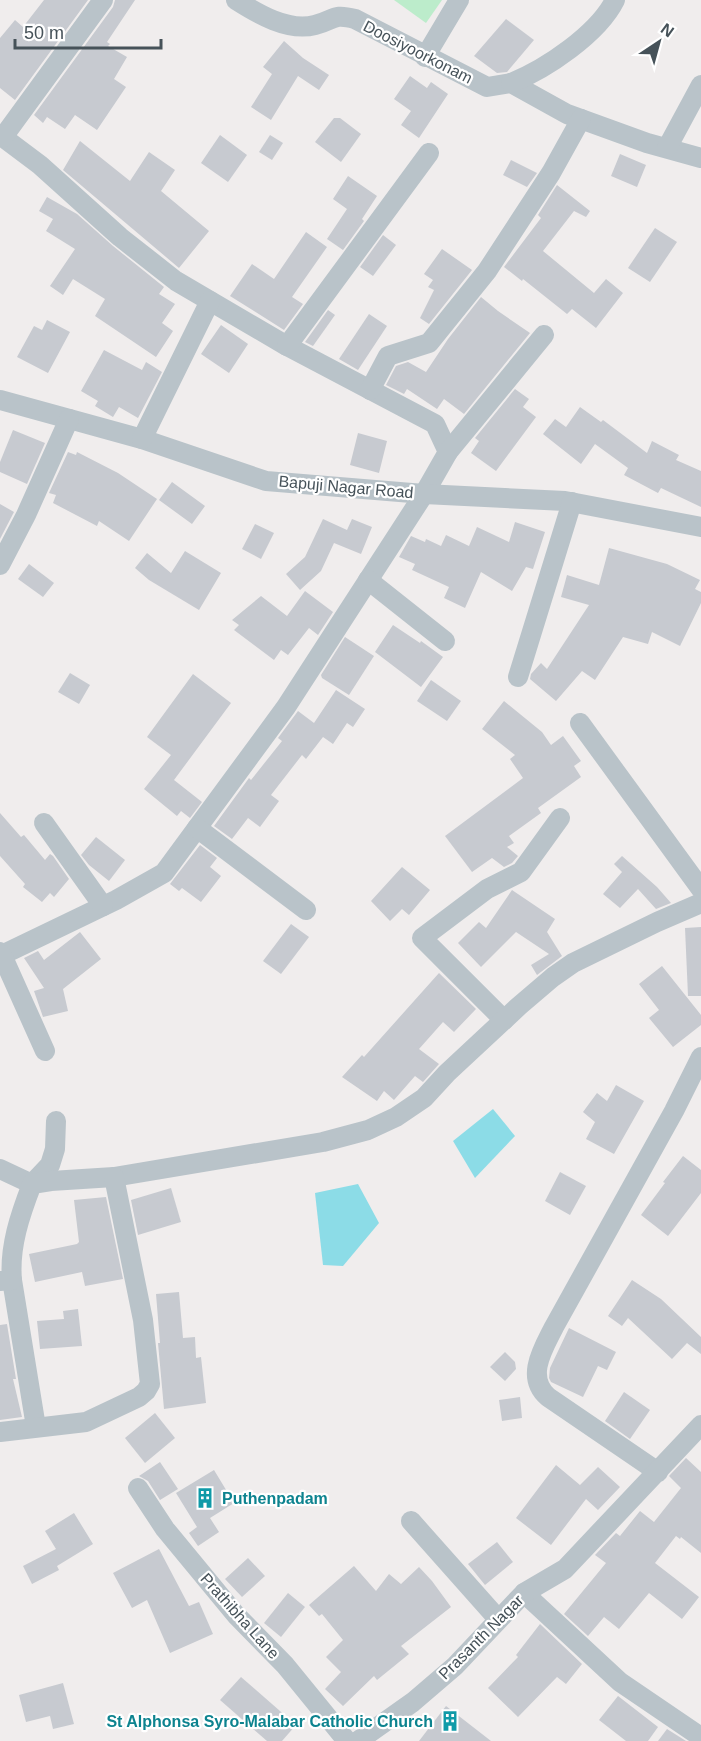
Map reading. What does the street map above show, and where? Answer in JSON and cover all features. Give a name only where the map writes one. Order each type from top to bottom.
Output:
[{"type":"street","points":[[103,0],[1,136],[40,165],[120,237],[176,280],[287,346],[435,424],[448,452]]},
{"type":"street","name":"Doosiyoorkonam","points":[[236,0],[292,27],[314,26],[341,15],[348,17],[487,87],[511,84],[567,114],[701,158]]},
{"type":"street","points":[[425,57],[459,0]]},
{"type":"street","points":[[511,84],[547,66],[565,52],[597,23],[615,0]]},
{"type":"street","points":[[667,148],[701,85]]},
{"type":"street","points":[[370,390],[388,356],[429,343],[487,271],[551,173],[581,119]]},
{"type":"street","points":[[287,346],[429,153]]},
{"type":"street","points":[[142,439],[210,301]]},
{"type":"street","points":[[45,1051],[1,954],[103,906],[164,873],[286,707],[424,494],[448,452],[544,335]]},
{"type":"street","name":"Bapuji Nagar Road","points":[[0,400],[142,439],[266,481],[424,494],[572,502],[701,527]]},
{"type":"street","points":[[0,565],[26,515],[69,418]]},
{"type":"street","points":[[518,677],[572,502]]},
{"type":"street","points":[[369,580],[445,641]]},
{"type":"street","points":[[580,723],[701,889]]},
{"type":"street","points":[[504,1020],[422,938],[487,889],[521,872],[560,818]]},
{"type":"street","points":[[45,823],[103,906]]},
{"type":"street","points":[[197,828],[306,910]]},
{"type":"street","points":[[0,1169],[32,1184],[114,1177],[323,1142],[368,1130],[396,1117],[424,1098],[447,1073],[504,1020],[553,977],[573,963],[701,903]]},
{"type":"street","points":[[658,1472],[548,1397],[538,1385],[536,1374],[539,1358],[554,1328],[701,1057]]},
{"type":"street","points":[[36,1426],[6,1281],[19,1218],[32,1184],[50,1165],[55,1149],[56,1121]]},
{"type":"street","points":[[0,1432],[36,1426],[86,1422],[138,1397],[146,1391],[150,1384],[142,1320],[114,1177]]},
{"type":"street","name":"Prasanth Nagar","points":[[358,1741],[412,1702],[455,1666],[524,1593],[566,1569],[701,1425]]},
{"type":"street","name":"Prathibha Lane","points":[[138,1488],[165,1529],[236,1615],[285,1665],[347,1741]]},
{"type":"street","points":[[411,1521],[498,1619]]},
{"type":"street","points":[[524,1593],[620,1682],[701,1737]]},
{"type":"green space","points":[[394,0],[442,0],[426,23]]},
{"type":"water","points":[[493,1109],[515,1136],[475,1178],[453,1141]]},
{"type":"water","points":[[358,1184],[379,1223],[343,1266],[323,1265],[315,1193]]},
{"type":"building","points":[[44,0],[88,0],[15,100],[0,88],[0,38],[15,20],[23,27]]},
{"type":"building","points":[[115,0],[135,0],[107,42],[110,44],[108,46],[127,57],[114,79],[126,87],[97,130],[75,115],[65,129],[47,117],[43,123],[34,115],[113,7]]},
{"type":"building","points":[[506,19],[534,40],[507,72],[497,73],[474,56]]},
{"type":"building","points":[[284,41],[303,58],[329,75],[319,90],[298,76],[271,120],[251,107],[272,74],[263,67]]},
{"type":"building","points":[[410,76],[427,88],[431,82],[448,94],[419,138],[401,125],[411,111],[394,99]]},
{"type":"building","points":[[334,118],[340,118],[361,134],[341,162],[315,142]]},
{"type":"building","points":[[220,135],[247,155],[228,182],[201,163]]},
{"type":"building","points":[[270,135],[283,143],[272,160],[259,152]]},
{"type":"building","points":[[80,141],[130,181],[149,152],[175,170],[161,191],[209,231],[179,268],[63,170]]},
{"type":"building","points":[[620,154],[646,165],[637,187],[611,176]]},
{"type":"building","points":[[511,160],[537,173],[527,187],[503,175]]},
{"type":"building","points":[[348,176],[377,196],[362,219],[364,221],[343,250],[327,239],[347,209],[333,199]]},
{"type":"building","points":[[557,185],[590,211],[586,217],[574,211],[543,251],[594,293],[606,279],[623,293],[596,328],[572,309],[567,314],[504,267],[541,218],[538,215]]},
{"type":"building","points":[[47,197],[77,214],[164,287],[159,294],[175,304],[162,323],[173,331],[156,357],[95,316],[105,299],[73,279],[63,295],[50,286],[75,249],[46,231],[53,219],[39,211]]},
{"type":"building","points":[[655,228],[677,242],[650,282],[628,268]]},
{"type":"building","points":[[306,232],[327,247],[292,297],[303,304],[284,330],[230,296],[252,264],[274,279]]},
{"type":"building","points":[[383,235],[396,245],[373,276],[360,267]]},
{"type":"building","points":[[442,249],[472,270],[429,324],[420,318],[434,290],[428,287],[433,280],[424,274]]},
{"type":"building","points":[[481,297],[530,333],[464,414],[444,399],[437,409],[407,389],[404,394],[386,385],[396,366],[408,362],[426,372]]},
{"type":"building","points":[[328,310],[335,315],[313,346],[305,342]]},
{"type":"building","points":[[369,314],[387,326],[358,370],[339,359]]},
{"type":"building","points":[[47,320],[70,332],[48,373],[17,357],[34,326],[42,330]]},
{"type":"building","points":[[221,325],[248,344],[229,373],[201,354]]},
{"type":"building","points":[[104,350],[142,370],[146,362],[162,372],[138,418],[119,407],[113,417],[95,406],[98,401],[81,391]]},
{"type":"building","points":[[515,389],[529,399],[523,407],[536,417],[496,471],[471,453],[479,441],[475,438]]},
{"type":"building","points":[[580,407],[601,422],[603,420],[647,453],[652,441],[679,455],[676,460],[701,471],[701,507],[661,488],[658,493],[624,475],[628,468],[595,444],[581,464],[543,434],[555,419],[566,427]]},
{"type":"building","points":[[13,430],[45,443],[27,484],[0,472],[0,462]]},
{"type":"building","points":[[358,433],[387,441],[379,473],[350,465]]},
{"type":"building","points":[[68,452],[76,455],[77,452],[118,473],[157,499],[129,541],[99,521],[97,526],[53,503],[56,495],[49,493]]},
{"type":"building","points":[[172,482],[205,506],[192,524],[159,500]]},
{"type":"building","points":[[0,504],[14,512],[0,539]]},
{"type":"building","points":[[323,519],[347,530],[352,519],[372,527],[361,554],[334,543],[321,571],[300,590],[286,574],[305,557]]},
{"type":"building","points":[[515,522],[545,532],[533,569],[526,567],[512,591],[481,572],[465,608],[444,598],[449,587],[412,570],[415,564],[399,557],[411,536],[425,542],[426,539],[441,546],[446,535],[469,546],[477,527],[509,542]]},
{"type":"building","points":[[255,524],[274,533],[261,559],[242,549]]},
{"type":"building","points":[[609,548],[667,564],[700,580],[695,589],[701,592],[701,603],[680,646],[652,632],[648,644],[623,637],[595,680],[582,671],[556,701],[530,679],[531,674],[541,663],[547,669],[589,605],[561,597],[567,575],[599,585]]},
{"type":"building","points":[[185,551],[221,573],[199,610],[149,580],[135,568],[147,553],[171,573]]},
{"type":"building","points":[[29,564],[54,583],[43,597],[18,579]]},
{"type":"building","points":[[305,591],[333,612],[318,635],[309,628],[288,655],[281,650],[274,660],[234,630],[239,625],[232,620],[261,596],[287,616]]},
{"type":"building","points":[[393,625],[443,657],[421,687],[375,652]]},
{"type":"building","points":[[345,637],[374,656],[349,695],[322,678],[321,675]]},
{"type":"building","points":[[70,673],[90,685],[79,704],[58,692]]},
{"type":"building","points":[[193,674],[231,703],[174,780],[202,802],[190,818],[181,811],[177,816],[144,789],[171,755],[147,737]]},
{"type":"building","points":[[431,680],[461,701],[447,721],[417,701]]},
{"type":"building","points":[[336,690],[365,709],[353,727],[347,723],[333,744],[323,737],[306,759],[302,755],[271,795],[279,801],[260,827],[248,818],[232,839],[214,826],[249,778],[251,780],[282,741],[278,738],[298,711],[314,723]]},
{"type":"building","points":[[504,701],[542,732],[551,745],[563,736],[581,761],[574,766],[581,777],[538,808],[541,813],[509,836],[514,843],[507,847],[518,856],[512,863],[504,867],[492,858],[472,872],[445,836],[523,778],[510,759],[515,755],[482,729]]},
{"type":"building","points":[[0,813],[21,837],[24,835],[45,860],[50,854],[53,856],[69,879],[54,897],[50,893],[42,902],[23,887],[25,884],[0,856]]},
{"type":"building","points":[[96,837],[125,860],[109,881],[89,865],[81,855]]},
{"type":"building","points":[[200,845],[217,858],[210,867],[221,876],[201,902],[182,888],[179,891],[170,884]]},
{"type":"building","points":[[622,856],[657,887],[671,903],[656,909],[638,889],[620,908],[603,894],[622,872],[614,864]]},
{"type":"building","points":[[402,867],[430,890],[409,915],[402,909],[390,921],[371,901]]},
{"type":"building","points":[[512,890],[555,919],[547,932],[562,956],[537,975],[531,965],[549,954],[516,932],[481,967],[458,943],[479,922],[486,928]]},
{"type":"building","points":[[291,924],[309,937],[281,974],[263,961]]},
{"type":"building","points":[[701,927],[701,996],[688,996],[685,928]]},
{"type":"building","points":[[80,932],[101,959],[63,989],[68,1011],[43,1017],[34,991],[44,988],[24,958],[38,951],[44,960]]},
{"type":"building","points":[[662,966],[701,1015],[701,1025],[673,1047],[649,1018],[659,1010],[639,984]]},
{"type":"building","points":[[439,973],[476,1009],[454,1032],[443,1022],[419,1049],[439,1064],[423,1082],[415,1076],[394,1100],[384,1091],[377,1101],[342,1077],[362,1055],[364,1057]]},
{"type":"building","points":[[616,1085],[644,1101],[614,1154],[586,1139],[595,1122],[583,1112],[597,1093],[607,1101]]},
{"type":"building","points":[[683,1156],[701,1170],[701,1193],[668,1236],[641,1215]]},
{"type":"building","points":[[560,1172],[586,1186],[570,1215],[545,1201]]},
{"type":"building","points":[[171,1188],[181,1222],[138,1235],[131,1200]]},
{"type":"building","points":[[106,1197],[123,1279],[85,1286],[82,1272],[35,1282],[29,1254],[79,1242],[74,1200]]},
{"type":"building","points":[[632,1280],[661,1299],[701,1337],[701,1354],[687,1343],[672,1359],[628,1318],[622,1326],[608,1316]]},
{"type":"building","points":[[179,1292],[183,1338],[195,1337],[196,1358],[201,1357],[206,1403],[164,1409],[156,1294]]},
{"type":"building","points":[[78,1309],[82,1346],[40,1349],[37,1321],[64,1319],[63,1311]]},
{"type":"building","points":[[7,1324],[16,1379],[13,1379],[22,1417],[0,1420],[0,1325]]},
{"type":"building","points":[[569,1328],[616,1352],[607,1370],[598,1366],[583,1397],[551,1382],[549,1378],[550,1368]]},
{"type":"building","points":[[505,1352],[515,1362],[516,1369],[505,1381],[490,1367]]},
{"type":"building","points":[[624,1392],[650,1410],[630,1439],[605,1421]]},
{"type":"building","points":[[520,1397],[522,1418],[502,1421],[499,1400]]},
{"type":"building","points":[[155,1413],[175,1438],[145,1463],[125,1438]]},
{"type":"building","points":[[686,1458],[701,1472],[701,1553],[681,1537],[680,1539],[676,1536],[655,1563],[699,1597],[682,1619],[649,1593],[619,1629],[604,1617],[588,1636],[564,1614],[606,1563],[595,1555],[616,1533],[620,1536],[640,1511],[654,1522],[681,1488],[669,1476]]},
{"type":"building","points":[[160,1462],[178,1489],[160,1500],[148,1481],[139,1476]]},
{"type":"building","points":[[556,1465],[580,1485],[598,1467],[620,1487],[598,1510],[586,1499],[551,1545],[516,1518]]},
{"type":"building","name":"Puthenpadam","points":[[214,1470],[234,1503],[210,1518],[219,1532],[198,1546],[189,1533],[197,1527],[176,1493]]},
{"type":"building","points":[[74,1513],[93,1544],[57,1566],[59,1570],[32,1584],[23,1566],[56,1549],[45,1531]]},
{"type":"building","points":[[497,1542],[513,1562],[485,1585],[468,1564]]},
{"type":"building","points":[[159,1549],[189,1606],[199,1602],[213,1634],[170,1653],[147,1600],[132,1608],[113,1573]]},
{"type":"building","points":[[248,1558],[265,1576],[242,1597],[225,1579]]},
{"type":"building","points":[[354,1566],[376,1591],[389,1574],[401,1584],[419,1567],[451,1607],[401,1646],[409,1654],[377,1680],[374,1676],[343,1706],[325,1689],[341,1672],[326,1657],[343,1640],[322,1614],[319,1616],[309,1605]]},
{"type":"building","points":[[288,1593],[305,1607],[281,1637],[264,1623]]},
{"type":"building","points":[[540,1624],[582,1664],[566,1684],[557,1677],[518,1717],[488,1688],[518,1657],[516,1655]]},
{"type":"building","points":[[241,1677],[296,1725],[282,1741],[267,1741],[220,1700]]},
{"type":"building","points":[[63,1683],[74,1724],[53,1729],[50,1716],[26,1722],[19,1695]]},
{"type":"building","points":[[618,1696],[658,1727],[648,1741],[626,1741],[599,1720]]},
{"type":"building","name":"St Alphonsa Syro-Malabar Catholic Church","points":[[446,1706],[491,1741],[419,1741]]},
{"type":"building","points":[[667,1729],[686,1741],[658,1741]]},
{"type":"place","name":"Puthenpadam","points":[[205,1498]]},
{"type":"place","name":"St Alphonsa Syro-Malabar Catholic Church","points":[[450,1721]]}]
